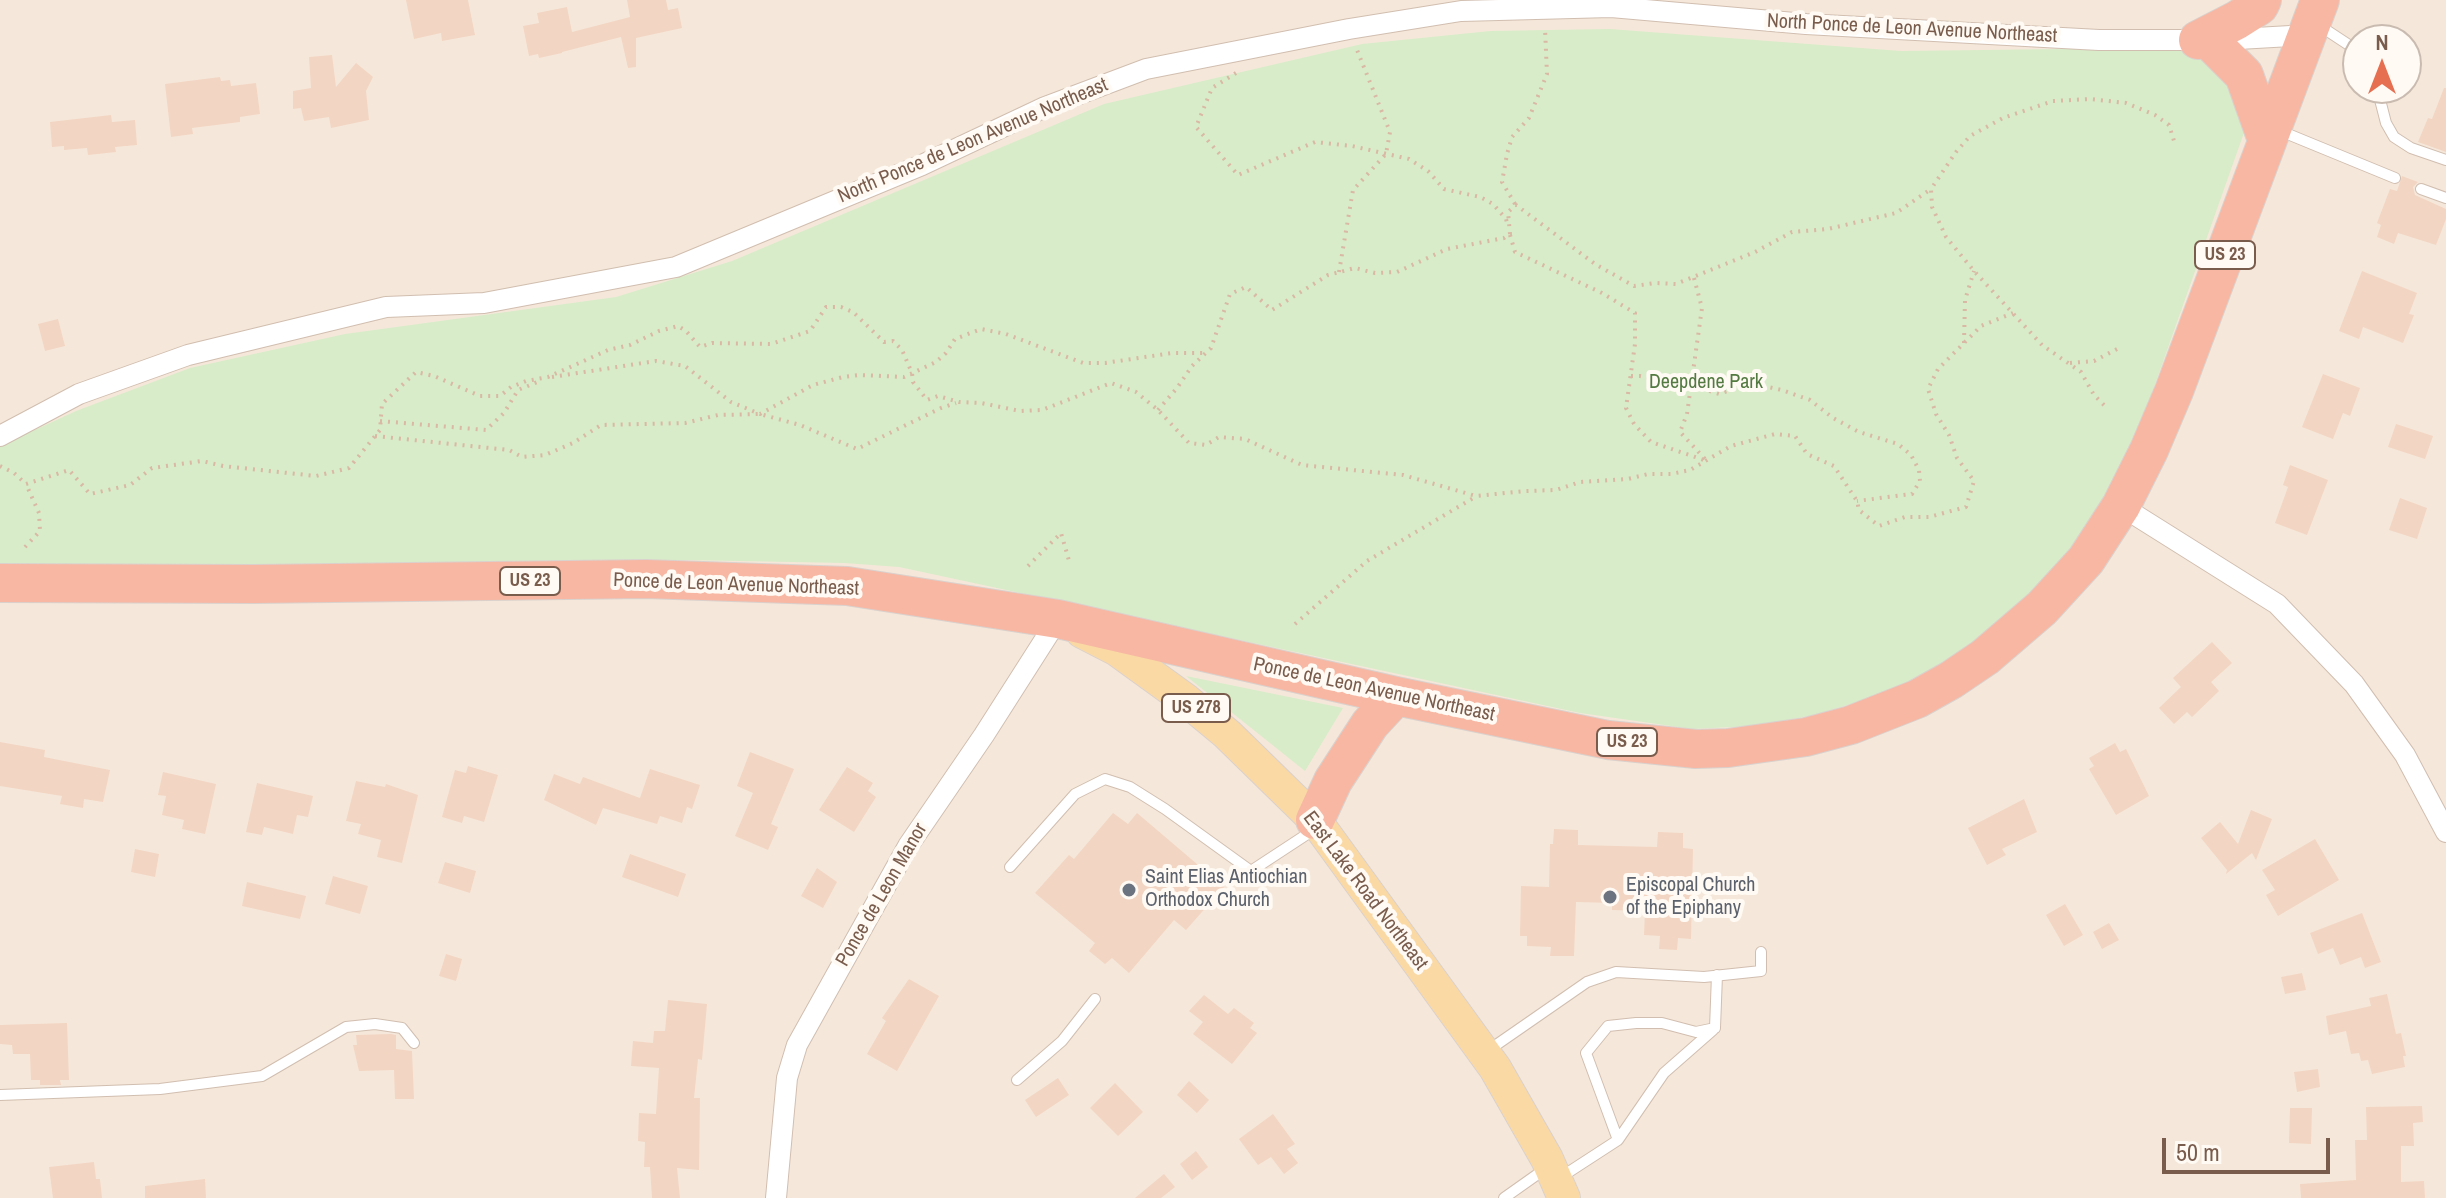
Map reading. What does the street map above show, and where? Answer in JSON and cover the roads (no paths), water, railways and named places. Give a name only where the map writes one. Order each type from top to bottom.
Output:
[{"type":"highway","points":[[2262,0],[2259,6],[2204,40],[2244,75],[2270,134]]},
{"type":"highway","name":"Ponce de Leon Avenue Northeast","points":[[0,583],[254,584],[646,579],[847,586],[1058,619],[1396,696],[1608,740],[1696,749],[1728,748],[1806,737],[1851,725],[1917,699],[1951,680],[1985,657],[2042,608],[2086,560],[2121,506],[2174,391],[2313,19]]},
{"type":"highway","points":[[1318,823],[1333,781],[1370,724],[1396,696]]},
{"type":"main road","name":"East Lake Road Northeast","points":[[1058,619],[1117,650],[1186,700],[1227,734],[1318,823],[1484,1053],[1557,1181]]},
{"type":"street","name":"North Ponce de Leon Avenue Northeast","points":[[0,436],[79,394],[188,355],[386,307],[484,303],[676,267],[922,165],[1045,107],[1146,69],[1349,29],[1461,11],[1611,7],[1806,24],[2099,40],[2204,40],[2313,19]]},
{"type":"street","points":[[2121,506],[2277,604],[2354,684],[2405,755],[2446,832]]},
{"type":"street","name":"Ponce de Leon Manor","points":[[776,1198],[787,1078],[797,1045],[908,846],[1058,619]]},
{"type":"lane","points":[[2313,19],[2342,40]]},
{"type":"lane","points":[[2381,104],[2394,137],[2411,148],[2446,160]]},
{"type":"lane","points":[[2270,134],[2395,178]]},
{"type":"lane","points":[[2421,189],[2446,198]]},
{"type":"lane","points":[[1010,867],[1075,794],[1105,779],[1130,787],[1165,809],[1251,871],[1318,823]]},
{"type":"lane","points":[[1484,1053],[1587,982],[1616,972],[1704,977],[1761,971],[1761,952]]},
{"type":"lane","points":[[1504,1198],[1557,1181],[1618,1140],[1664,1073],[1715,1028],[1717,975]]},
{"type":"lane","points":[[1017,1080],[1062,1041],[1095,999]]},
{"type":"lane","points":[[1618,1140],[1586,1053],[1608,1026],[1662,1023],[1696,1032],[1715,1028]]},
{"type":"lane","points":[[0,1095],[160,1089],[262,1076],[346,1027],[375,1024],[402,1028],[414,1043]]},
{"type":"place","name":"Saint Elias Antiochian Orthodox Church","points":[[1129,890]]},
{"type":"place","name":"Episcopal Church of the Epiphany","points":[[1610,897]]},
{"type":"park label","name":"Deepdene Park","points":[[1706,383]]}]
